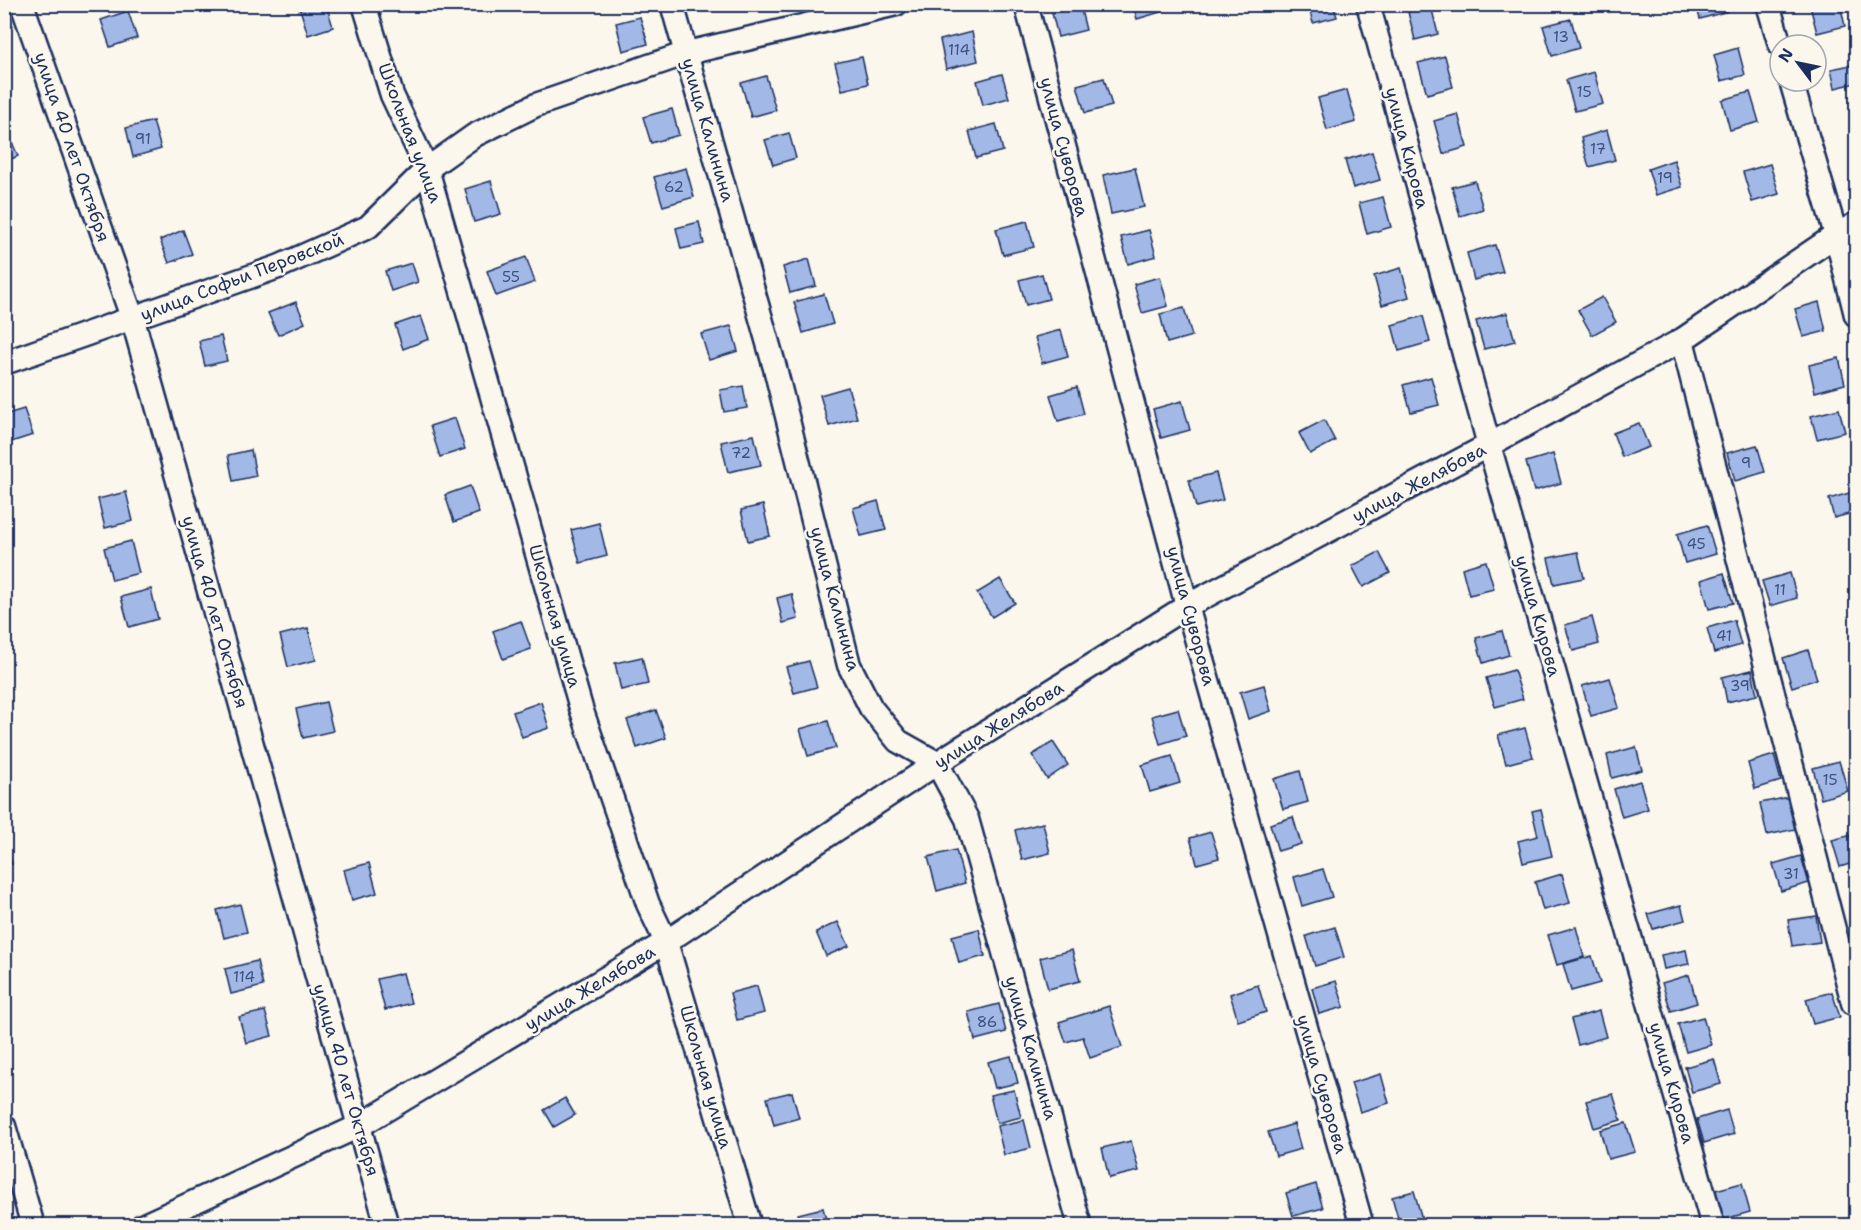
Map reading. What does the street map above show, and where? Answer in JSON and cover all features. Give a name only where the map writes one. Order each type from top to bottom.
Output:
[{"type":"street","name":"улица 40 лет Октября","points":[[22,4],[133,320],[387,1226]]},
{"type":"street","name":"Школьная улица","points":[[364,4],[392,95],[427,170],[581,708],[648,904],[666,942],[750,1226]]},
{"type":"street","name":"улица Калинина","points":[[672,4],[775,368],[849,665],[871,708],[898,741],[937,763],[967,819],[1080,1226]]},
{"type":"street","name":"улица Софьи Перовской","points":[[4,363],[133,320],[278,267],[368,227],[427,170],[475,135],[536,105],[687,53],[896,4]]},
{"type":"street","name":"улица Суворова","points":[[1026,4],[1187,606],[1362,1226]]},
{"type":"street","name":"улица Кирова","points":[[1368,4],[1490,445],[1713,1226]]},
{"type":"street","points":[[1768,4],[1776,33]]},
{"type":"street","points":[[1795,93],[1857,315]]},
{"type":"street","name":"улица Желябова","points":[[142,1226],[359,1126],[666,942],[937,763],[1187,606],[1682,340],[1836,235],[1857,224]]},
{"type":"street","points":[[1682,340],[1853,1003]]},
{"type":"street","points":[[4,1126],[33,1226]]},
{"type":"building","points":[[313,4],[326,4],[333,27],[308,35],[300,9]]},
{"type":"building","points":[[1133,4],[1162,4],[1164,11],[1137,19]]},
{"type":"building","points":[[1308,4],[1333,4],[1337,17],[1313,23]]},
{"type":"building","points":[[1696,4],[1726,4],[1728,11],[1700,19]]},
{"type":"building","points":[[1840,4],[1845,26],[1817,33],[1810,6]]},
{"type":"building","points":[[1080,6],[1086,30],[1058,37],[1052,13]]},
{"type":"building","points":[[1431,6],[1438,34],[1415,40],[1408,12]]},
{"type":"building","points":[[128,11],[137,38],[110,47],[101,20]]},
{"type":"building","points":[[640,17],[648,44],[623,51],[616,23]]},
{"type":"building","points":[[1571,19],[1579,48],[1552,56],[1543,26]]},
{"type":"building","points":[[972,32],[978,61],[946,69],[940,40]]},
{"type":"building","points":[[1738,48],[1745,75],[1721,81],[1714,55]]},
{"type":"building","points":[[1445,56],[1453,87],[1427,94],[1418,63]]},
{"type":"building","points":[[862,57],[868,84],[842,90],[835,63]]},
{"type":"building","points":[[1856,64],[1856,83],[1835,88],[1831,69]]},
{"type":"building","points":[[1594,72],[1603,104],[1575,111],[1566,80]]},
{"type":"building","points":[[1002,74],[1009,98],[983,105],[977,81]]},
{"type":"building","points":[[766,76],[776,110],[751,117],[741,83]]},
{"type":"building","points":[[1104,78],[1112,106],[1085,113],[1077,85]]},
{"type":"building","points":[[1347,90],[1356,122],[1327,130],[1318,98]]},
{"type":"building","points":[[1750,92],[1759,122],[1730,130],[1722,100]]},
{"type":"building","points":[[672,109],[679,135],[651,143],[643,117]]},
{"type":"building","points":[[1458,114],[1467,147],[1443,154],[1434,121]]},
{"type":"building","points":[[153,121],[161,149],[133,157],[126,128]]},
{"type":"building","points":[[996,124],[1003,151],[976,158],[969,131]]},
{"type":"building","points":[[6,128],[18,156],[4,162],[4,129]]},
{"type":"building","points":[[1607,130],[1615,160],[1589,167],[1581,138]]},
{"type":"building","points":[[789,133],[796,158],[773,165],[765,140]]},
{"type":"building","points":[[1372,152],[1380,180],[1353,188],[1345,160]]},
{"type":"building","points":[[1674,160],[1682,187],[1656,195],[1648,169]]},
{"type":"building","points":[[1770,164],[1779,194],[1752,202],[1743,172]]},
{"type":"building","points":[[686,168],[694,197],[663,206],[654,177]]},
{"type":"building","points":[[1135,168],[1144,207],[1111,214],[1103,175]]},
{"type":"building","points":[[491,181],[501,214],[474,222],[465,189]]},
{"type":"building","points":[[1475,181],[1483,209],[1460,216],[1452,187]]},
{"type":"building","points":[[1383,197],[1391,227],[1367,234],[1359,203]]},
{"type":"building","points":[[1027,221],[1034,247],[1003,255],[996,229]]},
{"type":"building","points":[[699,222],[704,244],[681,249],[676,228]]},
{"type":"building","points":[[183,230],[192,254],[169,263],[160,240]]},
{"type":"building","points":[[1149,230],[1156,256],[1128,264],[1121,237]]},
{"type":"building","points":[[1495,245],[1503,272],[1474,280],[1467,253]]},
{"type":"building","points":[[526,257],[535,282],[496,296],[487,271]]},
{"type":"building","points":[[809,259],[816,286],[790,293],[783,267]]},
{"type":"building","points":[[412,263],[418,282],[391,291],[385,271]]},
{"type":"building","points":[[1401,268],[1409,297],[1382,305],[1374,276]]},
{"type":"building","points":[[1042,274],[1049,299],[1026,305],[1019,280]]},
{"type":"building","points":[[1160,277],[1168,306],[1142,313],[1134,284]]},
{"type":"building","points":[[824,294],[833,324],[803,333],[794,302]]},
{"type":"building","points":[[1602,297],[1616,322],[1592,335],[1578,310]]},
{"type":"building","points":[[296,302],[305,323],[278,335],[268,313]]},
{"type":"building","points":[[1819,302],[1826,331],[1803,337],[1795,309]]},
{"type":"building","points":[[1184,308],[1192,336],[1167,343],[1160,314]]},
{"type":"building","points":[[1507,313],[1515,341],[1484,349],[1476,321]]},
{"type":"building","points":[[421,316],[429,339],[403,349],[395,325]]},
{"type":"building","points":[[1423,316],[1430,342],[1399,351],[1392,325]]},
{"type":"building","points":[[731,326],[738,351],[709,360],[701,334]]},
{"type":"building","points":[[1061,330],[1068,356],[1042,363],[1035,337]]},
{"type":"building","points":[[221,336],[227,361],[205,366],[199,341]]},
{"type":"building","points":[[1839,358],[1845,384],[1815,392],[1809,365]]},
{"type":"building","points":[[1431,377],[1439,405],[1411,412],[1403,385]]},
{"type":"building","points":[[743,386],[747,408],[724,412],[720,390]]},
{"type":"building","points":[[848,387],[857,418],[829,426],[820,395]]},
{"type":"building","points":[[1077,387],[1084,414],[1058,421],[1050,395]]},
{"type":"building","points":[[1182,401],[1190,430],[1161,438],[1153,409]]},
{"type":"building","points":[[24,409],[33,435],[8,443],[4,432],[4,415]]},
{"type":"building","points":[[1839,409],[1845,432],[1817,439],[1811,416]]},
{"type":"building","points":[[455,418],[465,449],[440,457],[430,426]]},
{"type":"building","points":[[1324,420],[1335,441],[1310,454],[1299,433]]},
{"type":"building","points":[[1639,423],[1649,447],[1622,457],[1613,433]]},
{"type":"building","points":[[754,435],[761,465],[728,472],[721,442]]},
{"type":"building","points":[[1757,445],[1765,472],[1735,481],[1727,453]]},
{"type":"building","points":[[251,450],[256,476],[233,481],[228,455]]},
{"type":"building","points":[[1553,454],[1561,483],[1534,491],[1526,462]]},
{"type":"building","points":[[1216,473],[1223,500],[1196,507],[1189,480]]},
{"type":"building","points":[[470,486],[479,513],[454,522],[445,495]]},
{"type":"building","points":[[1856,491],[1856,512],[1834,518],[1829,499]]},
{"type":"building","points":[[126,492],[133,521],[105,528],[98,499]]},
{"type":"building","points":[[878,501],[886,530],[861,536],[853,508]]},
{"type":"building","points":[[763,505],[770,536],[748,541],[741,510]]},
{"type":"building","points":[[599,523],[607,556],[580,563],[571,530]]},
{"type":"building","points":[[1707,525],[1716,554],[1685,563],[1677,534]]},
{"type":"building","points":[[131,541],[139,573],[112,580],[104,548]]},
{"type":"building","points":[[1379,552],[1390,573],[1363,587],[1352,566]]},
{"type":"building","points":[[1578,552],[1584,578],[1554,584],[1548,558]]},
{"type":"building","points":[[1486,561],[1494,589],[1469,595],[1462,568]]},
{"type":"building","points":[[1724,573],[1733,603],[1709,609],[1701,580]]},
{"type":"building","points":[[1790,573],[1797,598],[1770,606],[1762,581]]},
{"type":"building","points":[[1000,579],[1015,603],[992,617],[977,593]]},
{"type":"building","points":[[151,589],[158,619],[129,627],[121,597]]},
{"type":"building","points":[[792,594],[798,619],[783,623],[777,598]]},
{"type":"building","points":[[1592,617],[1599,644],[1573,651],[1565,625]]},
{"type":"building","points":[[1734,620],[1741,645],[1714,653],[1707,628]]},
{"type":"building","points":[[521,621],[531,649],[503,659],[493,631]]},
{"type":"building","points":[[308,628],[316,660],[288,667],[280,635]]},
{"type":"building","points":[[1502,631],[1509,655],[1483,663],[1476,638]]},
{"type":"building","points":[[1808,650],[1817,679],[1792,687],[1783,658]]},
{"type":"building","points":[[642,657],[648,684],[621,690],[615,663]]},
{"type":"building","points":[[809,661],[817,687],[794,693],[786,667]]},
{"type":"building","points":[[1514,670],[1523,699],[1495,707],[1486,678]]},
{"type":"building","points":[[1752,670],[1757,695],[1727,702],[1722,677]]},
{"type":"building","points":[[1610,678],[1619,708],[1591,716],[1582,686]]},
{"type":"building","points":[[1264,685],[1271,711],[1248,719],[1240,692]]},
{"type":"building","points":[[326,702],[333,731],[303,738],[296,709]]},
{"type":"building","points":[[541,702],[549,728],[522,737],[513,712]]},
{"type":"building","points":[[1178,709],[1186,736],[1160,744],[1152,716]]},
{"type":"building","points":[[656,710],[666,738],[637,748],[627,720]]},
{"type":"building","points":[[828,721],[836,748],[808,756],[800,729]]},
{"type":"building","points":[[1525,728],[1533,757],[1506,764],[1498,735]]},
{"type":"building","points":[[1053,742],[1068,765],[1047,779],[1032,755]]},
{"type":"building","points":[[1636,747],[1642,770],[1612,778],[1607,755]]},
{"type":"building","points":[[1774,755],[1781,781],[1755,789],[1748,763]]},
{"type":"building","points":[[1172,756],[1180,783],[1150,792],[1142,765]]},
{"type":"building","points":[[1839,761],[1848,791],[1821,799],[1813,768]]},
{"type":"building","points":[[1300,771],[1308,802],[1283,809],[1274,779]]},
{"type":"building","points":[[1640,781],[1648,809],[1622,817],[1614,789]]},
{"type":"building","points":[[1789,797],[1795,829],[1767,835],[1760,803]]},
{"type":"building","points":[[1541,809],[1552,856],[1523,863],[1518,841],[1538,836],[1532,811]]},
{"type":"building","points":[[1293,817],[1301,844],[1278,851],[1270,824]]},
{"type":"building","points":[[1043,823],[1050,853],[1022,860],[1015,830]]},
{"type":"building","points":[[1211,832],[1219,858],[1197,864],[1190,838]]},
{"type":"building","points":[[1856,834],[1856,862],[1840,867],[1832,840]]},
{"type":"building","points":[[4,837],[12,864],[4,866]]},
{"type":"building","points":[[956,850],[965,883],[937,891],[928,857]]},
{"type":"building","points":[[1801,856],[1809,883],[1781,891],[1773,864]]},
{"type":"building","points":[[369,863],[377,893],[352,900],[344,870]]},
{"type":"building","points":[[1323,869],[1332,897],[1302,906],[1294,877]]},
{"type":"building","points":[[1562,874],[1570,903],[1543,910],[1535,882]]},
{"type":"building","points":[[240,904],[247,932],[224,938],[217,910]]},
{"type":"building","points":[[1681,905],[1685,920],[1653,929],[1648,914]]},
{"type":"building","points":[[1816,916],[1820,942],[1792,946],[1788,920]]},
{"type":"building","points":[[838,922],[849,946],[826,956],[816,932]]},
{"type":"building","points":[[1335,927],[1344,957],[1315,966],[1306,936]]},
{"type":"building","points":[[1576,927],[1584,957],[1557,965],[1548,935]]},
{"type":"building","points":[[979,929],[985,956],[959,963],[952,936]]},
{"type":"building","points":[[1072,950],[1080,981],[1048,989],[1040,958]]},
{"type":"building","points":[[1686,950],[1689,964],[1664,969],[1661,955]]},
{"type":"building","points":[[1592,956],[1600,983],[1571,991],[1563,964]]},
{"type":"building","points":[[257,961],[263,986],[231,994],[225,969]]},
{"type":"building","points":[[403,973],[411,1003],[385,1010],[377,979]]},
{"type":"building","points":[[1689,975],[1697,1003],[1671,1011],[1662,983]]},
{"type":"building","points":[[1336,981],[1344,1007],[1319,1014],[1312,988]]},
{"type":"building","points":[[1258,985],[1266,1012],[1238,1021],[1230,994]]},
{"type":"building","points":[[757,986],[764,1013],[737,1020],[730,993]]},
{"type":"building","points":[[1832,992],[1840,1017],[1813,1024],[1806,999]]},
{"type":"building","points":[[999,1004],[1006,1032],[975,1040],[968,1012]]},
{"type":"building","points":[[1109,1006],[1122,1047],[1090,1058],[1083,1037],[1066,1042],[1059,1022]]},
{"type":"building","points":[[265,1011],[272,1036],[246,1043],[239,1017]]},
{"type":"building","points":[[1599,1011],[1606,1037],[1578,1045],[1571,1019]]},
{"type":"building","points":[[1703,1017],[1711,1045],[1686,1052],[1678,1024]]},
{"type":"building","points":[[1011,1056],[1018,1083],[995,1088],[988,1062]]},
{"type":"building","points":[[1714,1059],[1721,1084],[1692,1092],[1685,1067]]},
{"type":"building","points":[[1381,1074],[1389,1103],[1360,1112],[1351,1083]]},
{"type":"building","points":[[1014,1090],[1021,1117],[997,1123],[990,1095]]},
{"type":"building","points":[[792,1092],[799,1118],[774,1125],[767,1098]]},
{"type":"building","points":[[1613,1094],[1621,1120],[1594,1128],[1586,1101]]},
{"type":"building","points":[[565,1098],[575,1115],[554,1127],[544,1110]]},
{"type":"building","points":[[1727,1110],[1734,1134],[1704,1143],[1697,1119]]},
{"type":"building","points":[[1024,1120],[1031,1148],[1004,1155],[997,1126]]},
{"type":"building","points":[[1626,1123],[1635,1152],[1608,1159],[1600,1130]]},
{"type":"building","points":[[1294,1124],[1301,1149],[1276,1156],[1268,1132]]},
{"type":"building","points":[[1131,1141],[1139,1171],[1109,1178],[1102,1148]]},
{"type":"building","points":[[1742,1183],[1750,1212],[1721,1220],[1712,1191]]},
{"type":"building","points":[[1316,1184],[1323,1208],[1293,1216],[1286,1193]]},
{"type":"building","points":[[1414,1191],[1422,1219],[1400,1225],[1392,1197]]},
{"type":"building","points":[[823,1208],[828,1226],[801,1226],[798,1214]]}]
